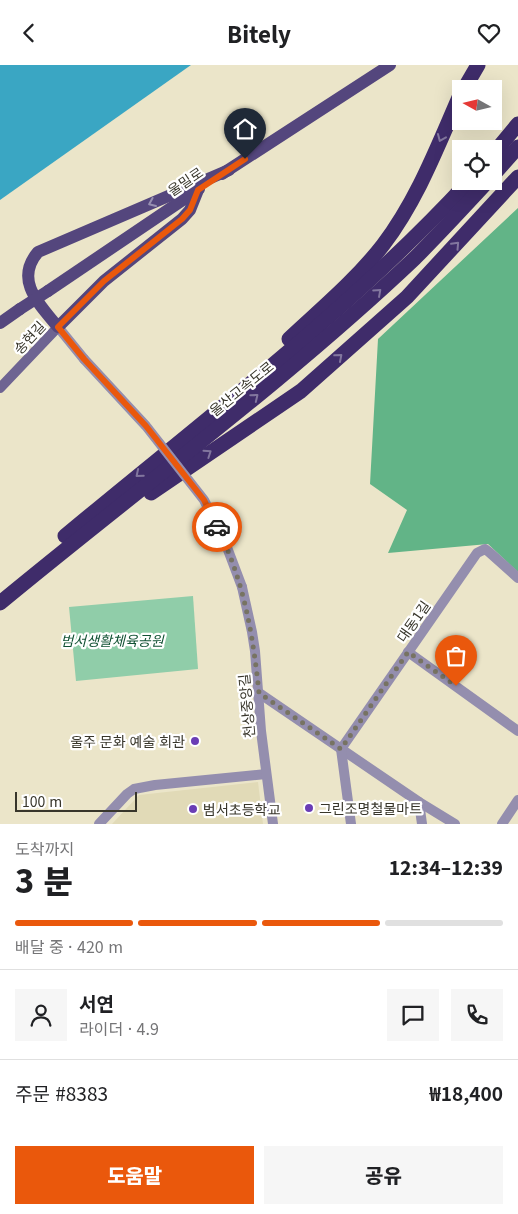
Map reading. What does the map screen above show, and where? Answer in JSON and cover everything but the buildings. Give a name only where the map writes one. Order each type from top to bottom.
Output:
[{"type":"highway","points":[[469,80],[478,65]]},
{"type":"highway","points":[[231,399],[240,381],[346,286],[383,245],[418,188],[452,113]]},
{"type":"highway","points":[[502,143],[518,124]]},
{"type":"highway","points":[[502,166],[518,147]]},
{"type":"highway","points":[[122,505],[149,494],[301,391],[407,297],[518,177]]},
{"type":"highway","name":"울산고속도로","points":[[0,590],[359,291],[405,248],[460,190]]},
{"type":"highway","name":"울산고속도로","points":[[0,603],[341,325],[416,256],[479,190]]},
{"type":"main road","name":"울밀로","points":[[0,323],[198,190],[390,65]]},
{"type":"main road","points":[[198,190],[190,210],[182,219],[104,281],[58,327],[30,288],[27,279],[27,269],[30,261],[38,252],[229,170]]},
{"type":"main road","name":"송현길","points":[[0,388],[58,327]]},
{"type":"street","name":"천상중앙길","points":[[58,327],[84,359],[146,426],[204,500],[225,541],[242,587],[252,632],[273,824]]},
{"type":"street","name":"대동1길","points":[[341,749],[477,553],[485,549],[518,578]]},
{"type":"street","points":[[408,652],[518,731]]},
{"type":"street","points":[[259,693],[419,802],[455,824]]},
{"type":"street","points":[[341,749],[351,824]]},
{"type":"street","points":[[99,824],[134,789],[266,773]]},
{"type":"street","points":[[502,824],[518,800]]},
{"type":"street","points":[[419,802],[422,824]]},
{"type":"shaded area","name":"범서초등학교","points":[[258,782],[263,824],[112,824],[139,795]]},
{"type":"green space","points":[[518,208],[518,572],[488,544],[388,553],[407,510],[370,484],[378,339]]},
{"type":"green space","name":"범서생활체육공원","points":[[193,596],[198,669],[76,681],[69,607]]},
{"type":"water","points":[[0,65],[191,65],[0,200]]},
{"type":"way so far","points":[[217,527],[225,541],[242,587],[252,632],[259,693],[341,749],[408,652],[456,686]]},
{"type":"place","name":"울주 문화 예술 회관","points":[[195,741]]},
{"type":"place","name":"그린조명철물마트","points":[[309,808]]},
{"type":"place","name":"범서초등학교","points":[[193,809]]},
{"type":"route","points":[[217,527],[204,500],[146,426],[84,359],[58,327],[104,281],[182,219],[194,203],[198,190],[245,159]]}]
